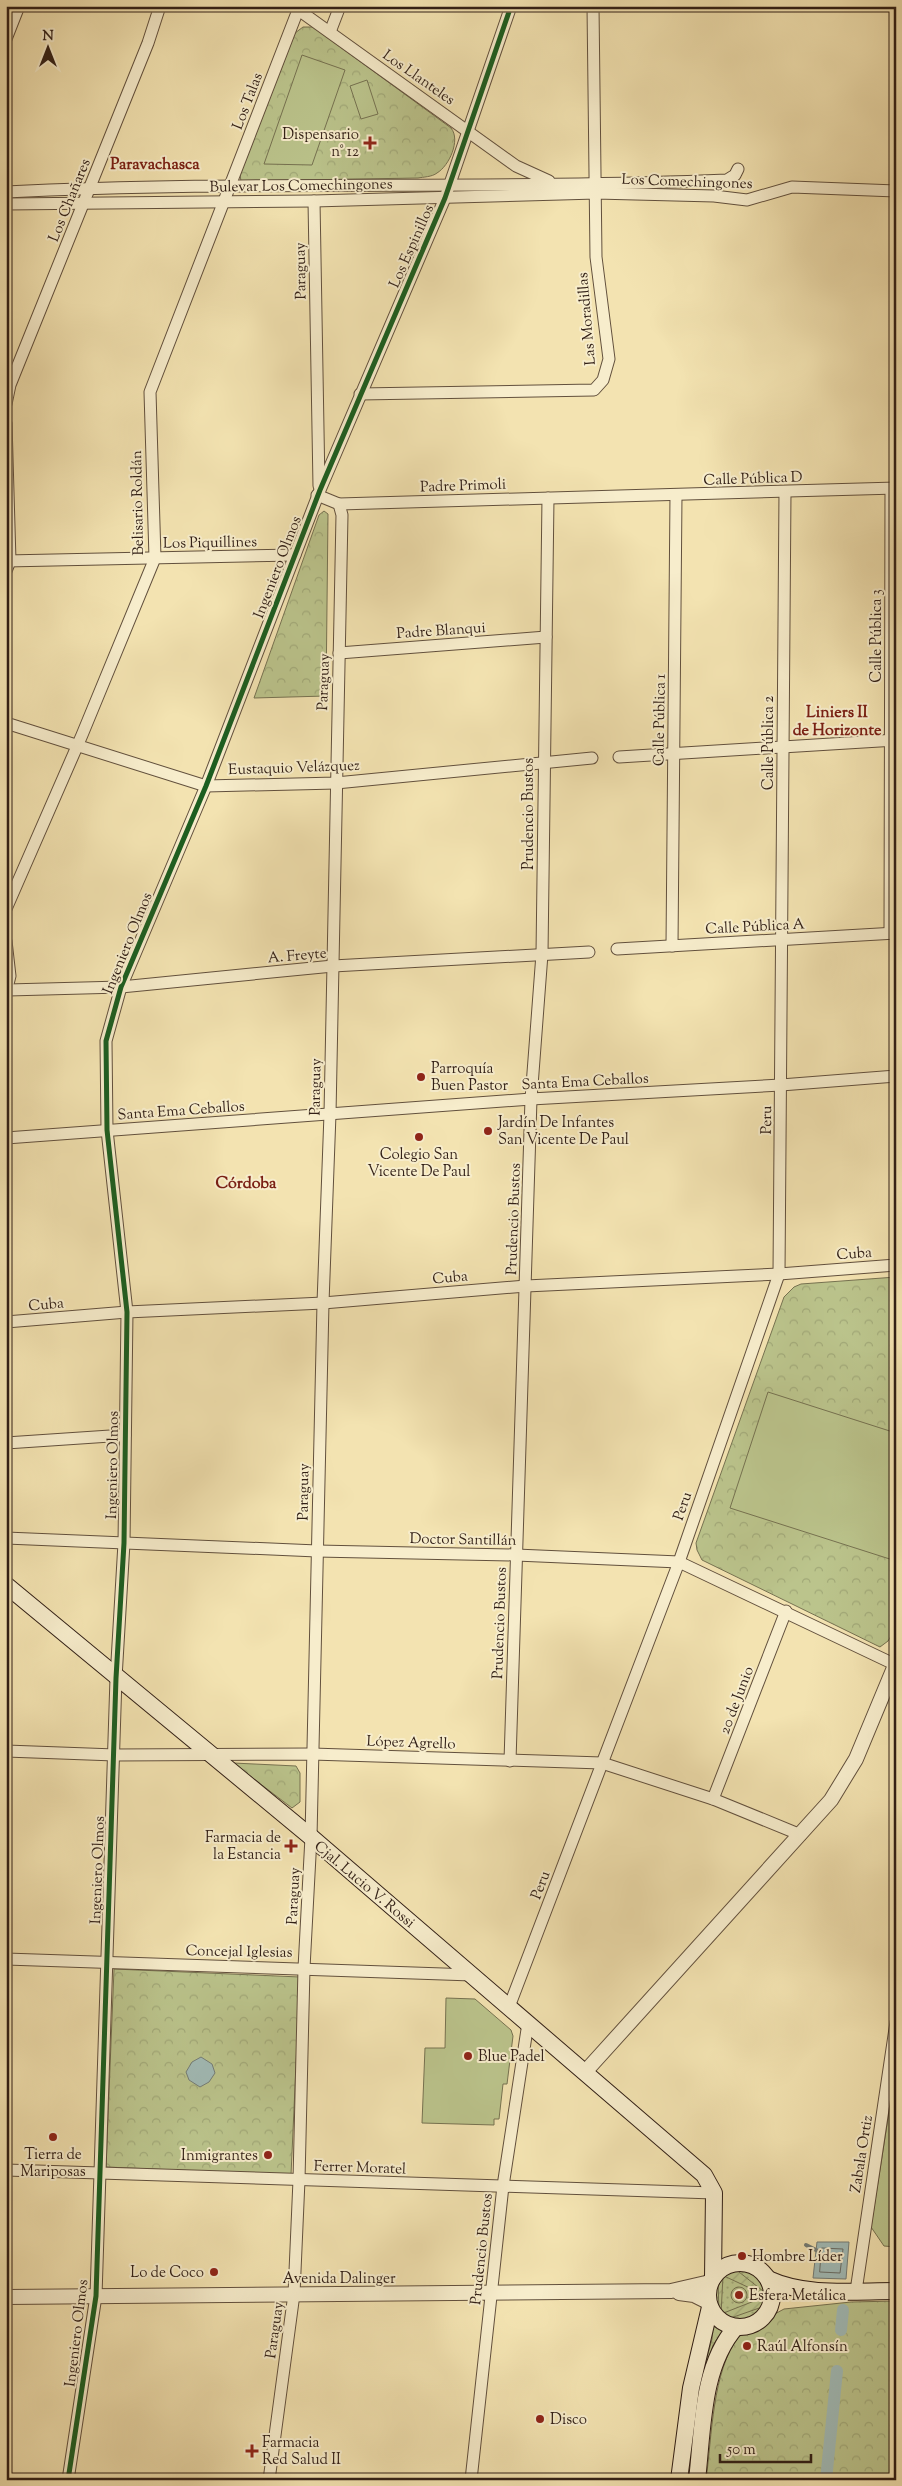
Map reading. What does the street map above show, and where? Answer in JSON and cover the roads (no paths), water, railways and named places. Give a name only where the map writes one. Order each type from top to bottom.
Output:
[{"type":"main road","name":"Cjal. Lucio V. Rossi","points":[[6,1585],[310,1837],[528,2023],[704,2175],[714,2193]]},
{"type":"main road","points":[[679,2480],[691,2388],[709,2304],[712,2280],[714,2193]]},
{"type":"main road","points":[[709,2304],[722,2322],[736,2328],[756,2323],[764,2317],[771,2304],[771,2289],[768,2280],[757,2268],[738,2263],[729,2254],[720,2238],[715,2210]]},
{"type":"main road","points":[[712,2280],[724,2268],[738,2263]]},
{"type":"main road","points":[[768,2280],[797,2289],[824,2292],[896,2291]]},
{"type":"main road","points":[[771,2304],[796,2296],[824,2292]]},
{"type":"main road","points":[[697,2480],[708,2392],[713,2371],[724,2345],[736,2328]]},
{"type":"street","points":[[6,39],[19,6]]},
{"type":"street","name":"Los Chañares","points":[[6,404],[10,385],[90,188],[160,6]]},
{"type":"street","points":[[330,32],[340,6]]},
{"type":"street","name":"Los Espinillos","points":[[318,493],[445,198],[511,6]]},
{"type":"street","name":"Las Moradillas","points":[[360,394],[594,390],[603,380],[608,359],[596,257],[593,6]]},
{"type":"street","name":"Los Llanteles","points":[[295,8],[516,166],[555,184]]},
{"type":"street","name":"Los Talas","points":[[223,201],[230,187],[295,8]]},
{"type":"street","name":"Los Comechingones","points":[[596,189],[727,180],[735,175],[738,169]]},
{"type":"street","name":"Bulevar Los Comechingones","points":[[6,192],[90,188],[450,184]]},
{"type":"street","name":"Los Comechingones","points":[[450,184],[555,184],[596,189],[714,196],[747,200],[792,187],[896,191]]},
{"type":"street","name":"Bulevar Los Comechingones","points":[[6,204],[445,198],[596,189]]},
{"type":"street","name":"Belisario Roldán","points":[[6,909],[77,746],[155,558],[150,392],[223,201]]},
{"type":"street","name":"Paraguay","points":[[314,201],[318,493]]},
{"type":"street","points":[[6,423],[8,565]]},
{"type":"street","name":"Calle Pública D","points":[[612,496],[893,488]]},
{"type":"street","name":"Calle Pública 3","points":[[893,488],[893,933]]},
{"type":"street","name":"Calle Pública 2","points":[[781,995],[785,492]]},
{"type":"street","name":"Padre Primoli","points":[[318,493],[338,504],[612,496]]},
{"type":"street","name":"Ingeniero Olmos","points":[[68,2480],[96,2296],[98,2173],[115,1755],[116,1678],[124,1543],[127,1312],[107,1130],[106,1041],[121,987],[206,786],[318,493]]},
{"type":"street","name":"Calle Pública 1","points":[[672,946],[676,495]]},
{"type":"street","name":"Prudencio Bustos","points":[[510,1760],[532,1099],[542,954],[548,498]]},
{"type":"street","name":"Paraguay","points":[[269,2480],[294,2294],[299,2180],[304,1968],[310,1837],[322,1303],[330,1114],[342,515],[338,504]]},
{"type":"street","name":"Los Piquillines","points":[[8,565],[155,558],[295,555]]},
{"type":"street","name":"Padre Blanqui","points":[[339,653],[546,637]]},
{"type":"street","name":"Eustaquio Velázquez","points":[[6,723],[206,786],[336,783],[544,761],[592,758]]},
{"type":"street","points":[[620,757],[893,740]]},
{"type":"street","name":"Calle Pública A","points":[[616,949],[893,933]]},
{"type":"street","points":[[6,941],[10,976],[7,991]]},
{"type":"street","name":"A. Freyte","points":[[7,991],[121,987],[333,966],[589,952]]},
{"type":"street","name":"Peru","points":[[509,2007],[679,1562],[779,1274],[781,995]]},
{"type":"street","name":"Santa Ema Ceballos","points":[[6,1138],[532,1099],[781,1085],[896,1076]]},
{"type":"street","name":"Cuba","points":[[6,1322],[127,1312],[322,1303],[526,1286],[779,1274],[896,1265]]},
{"type":"street","points":[[6,1443],[125,1435]]},
{"type":"street","name":"Doctor Santillán","points":[[6,1538],[317,1551],[516,1555],[679,1562],[896,1664]]},
{"type":"street","name":"20 de Junio","points":[[713,1798],[786,1612]]},
{"type":"street","points":[[585,2072],[831,1800],[856,1760],[896,1664]]},
{"type":"street","name":"López Agrello","points":[[6,1751],[115,1755],[312,1754],[602,1763],[713,1798],[801,1835]]},
{"type":"street","name":"Concejal Iglesias","points":[[6,1958],[472,1975]]},
{"type":"street","name":"Zabala Ortiz","points":[[856,2292],[896,2022]]},
{"type":"street","name":"Prudencio Bustos","points":[[472,2480],[503,2186],[528,2023]]},
{"type":"street","name":"Ferrer Moratel","points":[[6,2170],[714,2193]]},
{"type":"street","name":"Avenida Dalinger","points":[[671,2291],[712,2280]]},
{"type":"street","name":"Avenida Dalinger","points":[[6,2296],[491,2294],[671,2291],[694,2295],[709,2304]]},
{"type":"water","points":[[201,2057],[212,2064],[215,2073],[209,2082],[200,2087],[189,2080],[186,2072],[192,2062]]},
{"type":"water","points":[[817,2242],[849,2242],[846,2279],[813,2278]]},
{"type":"waterway","points":[[806,2245],[820,2252]]},
{"type":"waterway","points":[[841,2330],[843,2310]]},
{"type":"waterway","points":[[826,2480],[837,2371]]},
{"type":"place","name":"Dispensario n° 12","points":[[370,143]]},
{"type":"place","name":"Parroquía Buen Pastor","points":[[421,1077]]},
{"type":"place","name":"Jardín De Infantes San Vicente De Paul","points":[[488,1131]]},
{"type":"place","name":"Colegio San Vicente De Paul","points":[[419,1137]]},
{"type":"place","name":"Farmacia de la Estancia","points":[[291,1846]]},
{"type":"place","name":"Blue Padel","points":[[468,2056]]},
{"type":"place","name":"Tierra de Mariposas","points":[[53,2137]]},
{"type":"place","name":"Inmigrantes","points":[[268,2155]]},
{"type":"place","name":"Hombre Líder","points":[[742,2256]]},
{"type":"place","name":"Lo de Coco","points":[[214,2272]]},
{"type":"place","name":"Esfera Metálica","points":[[739,2295]]},
{"type":"place","name":"Raúl Alfonsín","points":[[747,2346]]},
{"type":"place","name":"Disco","points":[[540,2419]]},
{"type":"place","name":"Farmacia Red Salud II","points":[[252,2451]]},
{"type":"district","name":"Paravachasca","points":[[155,163]]},
{"type":"district","name":"Liniers II de Horizonte","points":[[837,720]]},
{"type":"district","name":"Córdoba","points":[[246,1182]]}]
